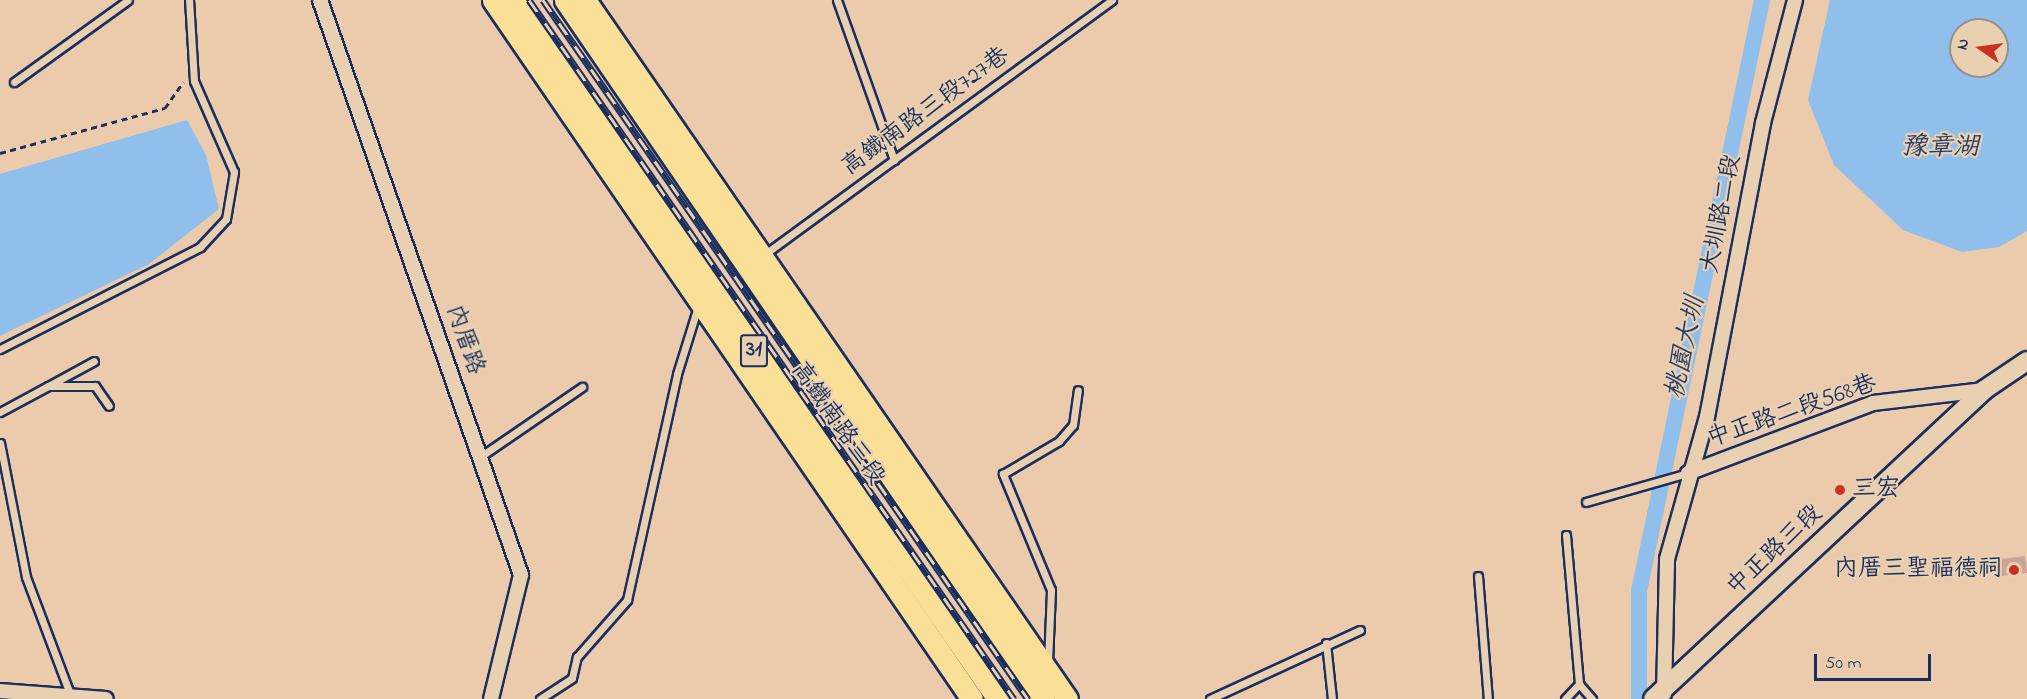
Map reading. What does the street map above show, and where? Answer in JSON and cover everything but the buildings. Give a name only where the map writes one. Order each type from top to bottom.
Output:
[{"type":"main road","name":"高鐵南路三段","points":[[493,0],[972,699]]},
{"type":"main road","name":"高鐵南路三段","points":[[513,0],[824,452],[998,699]]},
{"type":"main road","name":"高鐵南路三段","points":[[565,0],[1043,699]]},
{"type":"main road","name":"高鐵南路三段","points":[[585,0],[1067,699]]},
{"type":"main road","name":"中正路三段","points":[[1660,695],[1983,390],[2027,361]]},
{"type":"main road","points":[[775,411],[824,452]]},
{"type":"street","name":"內厝路","points":[[320,0],[521,575],[491,699]]},
{"type":"street","name":"大圳路二段","points":[[1660,695],[1667,559],[1688,473],[1707,417],[1762,123],[1795,0]]},
{"type":"street","name":"中正路二段568巷","points":[[1688,473],[1873,403],[1983,390]]},
{"type":"street","points":[[0,691],[106,699]]},
{"type":"lane","points":[[14,82],[128,0]]},
{"type":"lane","points":[[0,349],[200,247],[219,230],[231,207],[234,172],[194,81],[189,0]]},
{"type":"lane","points":[[837,0],[894,160]]},
{"type":"lane","name":"高鐵南路三段727巷","points":[[762,256],[1112,0]]},
{"type":"lane","points":[[540,699],[572,678],[577,657],[627,600],[677,374],[700,300]]},
{"type":"lane","points":[[0,412],[94,361]]},
{"type":"lane","points":[[48,386],[95,386],[109,405]]},
{"type":"lane","points":[[480,458],[582,387]]},
{"type":"lane","points":[[1047,670],[1051,590],[1003,474],[1059,441],[1073,425],[1077,390]]},
{"type":"lane","points":[[0,443],[26,577],[71,697]]},
{"type":"lane","points":[[1586,502],[1688,473]]},
{"type":"lane","points":[[1566,536],[1579,684],[1592,699]]},
{"type":"lane","points":[[1478,576],[1488,699]]},
{"type":"lane","points":[[1210,699],[1326,643],[1360,630]]},
{"type":"lane","points":[[1326,643],[1332,699]]},
{"type":"lane","points":[[1564,699],[1579,684]]},
{"type":"path","points":[[0,153],[157,111],[175,97],[182,83],[194,81]]},
{"type":"water","name":"豫章湖","points":[[1830,0],[2027,0],[2027,231],[1999,247],[1962,252],[1903,230],[1834,165],[1808,100]]},
{"type":"water","points":[[187,120],[206,155],[219,209],[149,264],[0,336],[0,174]]},
{"type":"waterway","name":"桃園大圳","points":[[1639,699],[1639,591],[1762,0]]},
{"type":"railway","points":[[529,0],[1014,699]]},
{"type":"railway","points":[[543,0],[1028,699]]},
{"type":"place","name":"三宏","points":[[1840,490]]},
{"type":"place","name":"內厝三聖福德祠","points":[[2014,570]]}]
